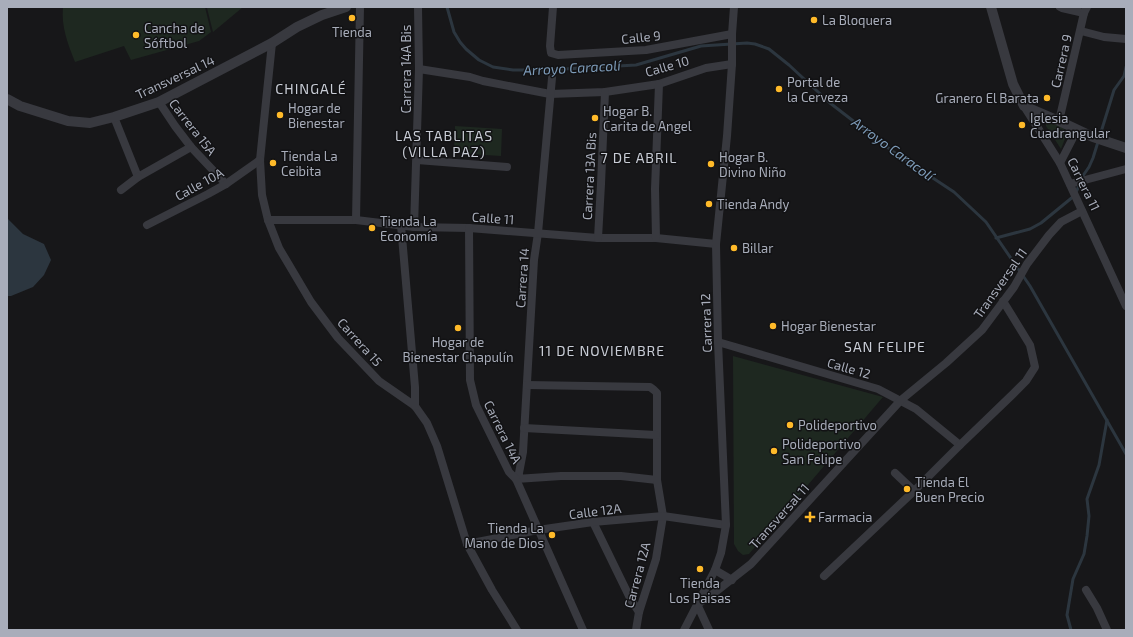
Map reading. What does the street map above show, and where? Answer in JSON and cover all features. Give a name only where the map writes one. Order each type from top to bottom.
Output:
[{"type":"street","name":"Transversal 14","points":[[7,99],[20,106],[68,121],[90,123],[114,117],[159,102],[272,43],[320,11],[346,7]]},
{"type":"street","points":[[356,220],[360,7]]},
{"type":"street","name":"Carrera 14A Bis","points":[[414,227],[419,68],[418,7]]},
{"type":"street","name":"Calle 9","points":[[553,7],[550,46],[551,53],[558,55],[646,50],[732,34]]},
{"type":"street","name":"Carrera 12","points":[[684,630],[715,570],[721,553],[726,524],[718,342],[716,244],[727,136],[734,7]]},
{"type":"street","name":"Carrera 11","points":[[991,7],[1014,84],[1024,106],[1060,163],[1126,306]]},
{"type":"street","points":[[1060,7],[1086,10]]},
{"type":"street","name":"Carrera 9","points":[[1060,121],[1086,10]]},
{"type":"street","points":[[1080,31],[1104,37],[1126,39]]},
{"type":"street","name":"Carrera 15","points":[[272,43],[260,160],[262,195],[268,220],[279,248],[311,302],[338,338],[379,380],[415,406],[427,422],[437,446],[467,544],[492,590],[517,630]]},
{"type":"street","name":"Calle 10","points":[[419,68],[550,94],[605,92],[659,84],[706,68],[732,64]]},
{"type":"street","name":"Carrera 14","points":[[516,479],[519,473],[523,452],[534,260],[538,233],[552,78]]},
{"type":"street","points":[[656,238],[655,189],[659,84]]},
{"type":"street","name":"Carrera 13A Bis","points":[[598,238],[605,92]]},
{"type":"street","name":"Carrera 15A","points":[[159,102],[191,147],[226,184]]},
{"type":"street","points":[[1024,106],[1105,142],[1126,148]]},
{"type":"street","points":[[114,117],[138,177]]},
{"type":"street","points":[[1060,163],[1077,130]]},
{"type":"street","points":[[121,190],[138,177],[191,147]]},
{"type":"street","name":"Calle 10A","points":[[147,225],[226,184],[260,160]]},
{"type":"street","points":[[417,160],[507,167]]},
{"type":"street","points":[[1072,188],[1126,169]]},
{"type":"street","name":"Transversal 11","points":[[697,604],[732,580],[751,564],[901,400],[946,363],[982,330],[1014,287],[1027,264],[1049,235],[1061,222],[1082,211]]},
{"type":"street","name":"Calle 11","points":[[268,220],[356,220],[414,227],[468,228],[598,238],[656,238],[716,244]]},
{"type":"street","points":[[401,226],[415,387],[415,406]]},
{"type":"street","name":"Carrera 14A","points":[[468,228],[470,380],[476,405],[509,472],[516,479],[583,630]]},
{"type":"street","points":[[824,576],[914,491],[1026,381],[1035,367],[1030,345],[1003,301]]},
{"type":"street","name":"Calle 12","points":[[718,342],[878,389],[916,409],[960,445]]},
{"type":"street","name":"Carrera 12A","points":[[527,385],[650,387],[657,394],[657,480],[663,516],[656,559],[639,612],[636,630]]},
{"type":"street","points":[[524,428],[656,435]]},
{"type":"street","points":[[895,473],[914,491]]},
{"type":"street","points":[[516,479],[561,476],[621,476],[657,480]]},
{"type":"street","name":"Calle 12A","points":[[467,544],[538,530],[594,522],[663,516],[726,524]]},
{"type":"street","points":[[594,522],[630,598],[639,612]]},
{"type":"street","points":[[715,570],[732,580]]},
{"type":"street","points":[[1086,590],[1097,608],[1107,630]]},
{"type":"street","points":[[697,604],[709,630]]},
{"type":"shaded area","name":"Cancha de Sóftbol","points":[[63,7],[205,7],[211,32],[199,41],[131,60],[124,46],[75,62],[64,28]]},
{"type":"shaded area","points":[[207,7],[243,7],[213,32]]},
{"type":"shaded area","points":[[1048,120],[1068,131],[1061,149],[1046,126],[1046,122]]},
{"type":"shaded area","points":[[455,126],[502,129],[501,156],[454,153]]},
{"type":"shaded area","points":[[7,219],[23,234],[44,244],[51,260],[44,275],[33,287],[11,296],[7,296]]},
{"type":"shaded area","points":[[733,356],[883,397],[749,554],[743,555],[738,551],[734,544]]},
{"type":"waterway","name":"Arroyo Caracolí","points":[[447,7],[454,32],[466,49],[479,60],[493,67],[513,70],[546,70],[636,65],[701,46],[747,43],[769,49],[789,65],[830,103],[895,153],[954,192],[986,222],[1030,286],[1126,454]]},
{"type":"waterway","points":[[996,238],[1030,229],[1041,223],[1074,196],[1080,180],[1093,158],[1114,90],[1124,76],[1126,67]]},
{"type":"waterway","name":"Arroyo Caracolí","points":[[1071,630],[1067,615],[1073,579],[1084,554],[1089,516],[1087,499],[1099,465],[1107,420]]},
{"type":"place","name":"Tienda","points":[[352,18]]},
{"type":"place","name":"La Bloquera","points":[[814,20]]},
{"type":"place","name":"Cancha de Sóftbol","points":[[136,35]]},
{"type":"place","name":"Portal de la Cerveza","points":[[779,89]]},
{"type":"place","name":"Granero El Barata","points":[[1047,98]]},
{"type":"place","name":"Hogar de Bienestar","points":[[280,115]]},
{"type":"place","name":"Hogar B. Carita de Angel","points":[[595,118]]},
{"type":"place","name":"Iglesia Cuadrangular","points":[[1022,125]]},
{"type":"place","name":"Tienda La Ceibita","points":[[273,163]]},
{"type":"place","name":"Hogar B. Divino Niño","points":[[711,164]]},
{"type":"place","name":"Tienda Andy","points":[[709,204]]},
{"type":"place","name":"Tienda La Economía","points":[[372,228]]},
{"type":"place","name":"Billar","points":[[734,248]]},
{"type":"place","name":"Hogar Bienestar","points":[[773,326]]},
{"type":"place","name":"Hogar de Bienestar Chapulín","points":[[458,328]]},
{"type":"place","name":"Polideportivo","points":[[790,425]]},
{"type":"place","name":"Polideportivo San Felipe","points":[[774,451]]},
{"type":"place","name":"Tienda El Buen Precio","points":[[907,489]]},
{"type":"place","name":"Farmacia","points":[[810,517]]},
{"type":"place","name":"Tienda La Mano de Dios","points":[[552,535]]},
{"type":"place","name":"Tienda Los Paisas","points":[[700,569]]},
{"type":"district","name":"CHINGALÉ","points":[[311,89]]},
{"type":"district","name":"LAS TABLITAS (VILLA PAZ)","points":[[444,144]]},
{"type":"district","name":"7 DE ABRIL","points":[[639,158]]},
{"type":"district","name":"SAN FELIPE","points":[[885,347]]},
{"type":"district","name":"11 DE NOVIEMBRE","points":[[602,351]]}]
